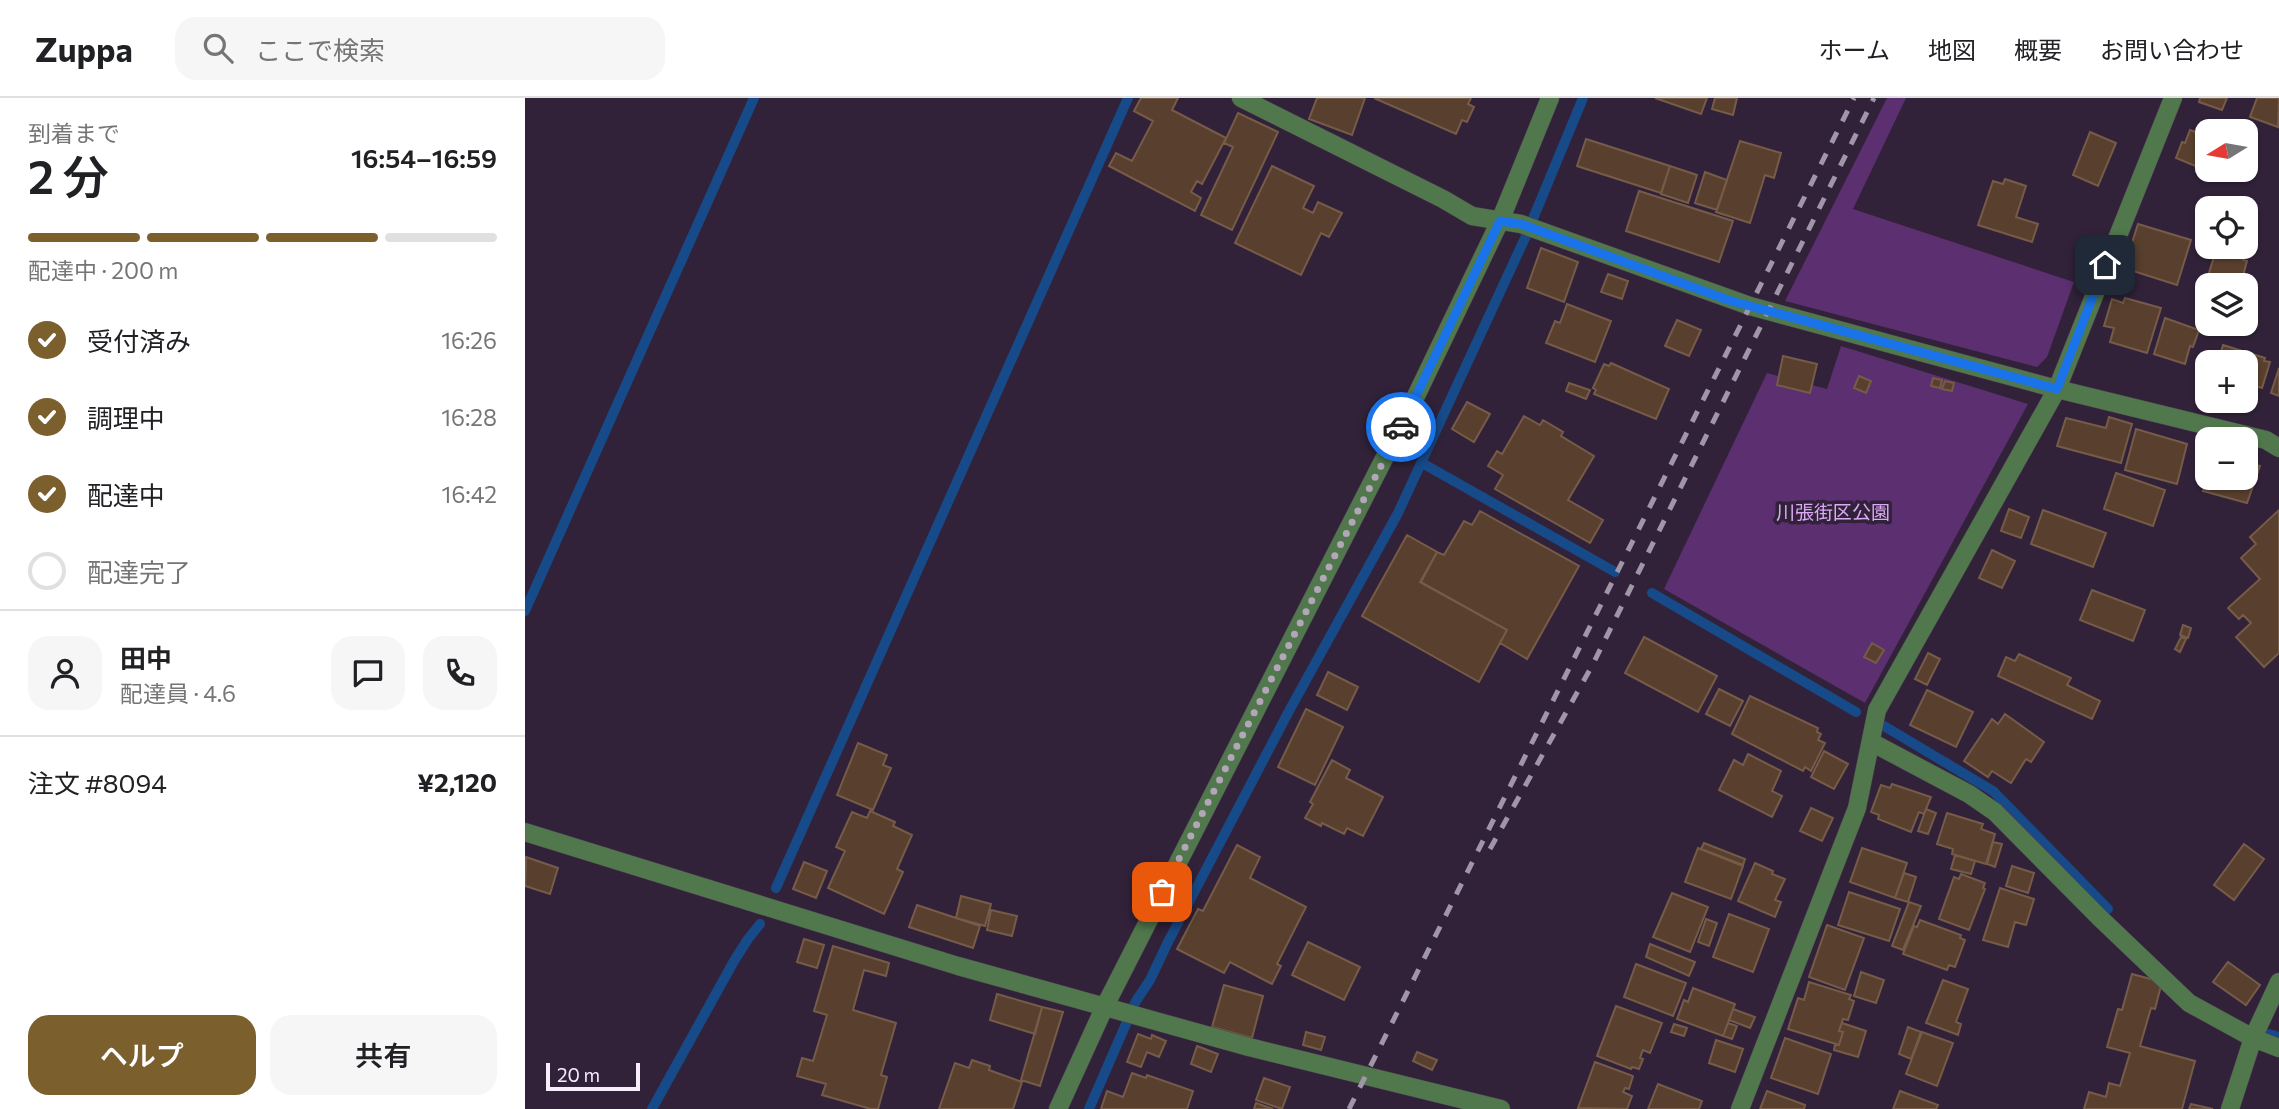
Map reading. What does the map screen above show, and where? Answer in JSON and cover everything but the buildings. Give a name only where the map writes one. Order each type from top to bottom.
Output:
[{"type":"street","points":[[1241,98],[1472,216],[1528,226],[1739,303],[2057,389],[2266,440],[2279,448]]},
{"type":"street","points":[[1058,1109],[1105,1006],[1416,396],[1500,221],[1550,98]]},
{"type":"street","points":[[1740,1109],[1857,808],[1877,710],[2057,389],[2173,98]]},
{"type":"street","points":[[1871,742],[1969,794],[1995,812],[2189,1003],[2253,1038],[2279,1048]]},
{"type":"street","points":[[525,832],[958,966],[1248,1047],[1501,1109]]},
{"type":"street","points":[[2230,1109],[2253,1038],[2279,982]]},
{"type":"green space","points":[[1887,98],[1906,98],[1853,209],[2074,282],[2047,357],[2037,367],[1785,301]]},
{"type":"green space","name":"川張街区公園","points":[[1841,346],[2028,404],[1865,703],[1664,589],[1767,373],[1827,389]]},
{"type":"waterway","points":[[525,611],[754,98]]},
{"type":"waterway","points":[[776,888],[1128,98]]},
{"type":"waterway","points":[[1089,1109],[1136,1001],[1150,980],[1289,711],[1398,513],[1525,238],[1583,98]]},
{"type":"waterway","points":[[1422,463],[1615,572]]},
{"type":"waterway","points":[[1652,593],[1856,712]]},
{"type":"waterway","points":[[1884,726],[1993,791],[2108,909]]},
{"type":"waterway","points":[[652,1109],[734,961],[760,924]]},
{"type":"waterway","points":[[2269,1034],[2279,1037]]},
{"type":"railway","points":[[1349,1109],[1854,98]]},
{"type":"railway","points":[[1490,849],[1593,664],[1874,98]]},
{"type":"way so far","points":[[1162,892],[1401,427]]},
{"type":"route","points":[[1401,427],[1500,221],[1521,224],[1728,300],[2057,389],[2105,265]]}]
